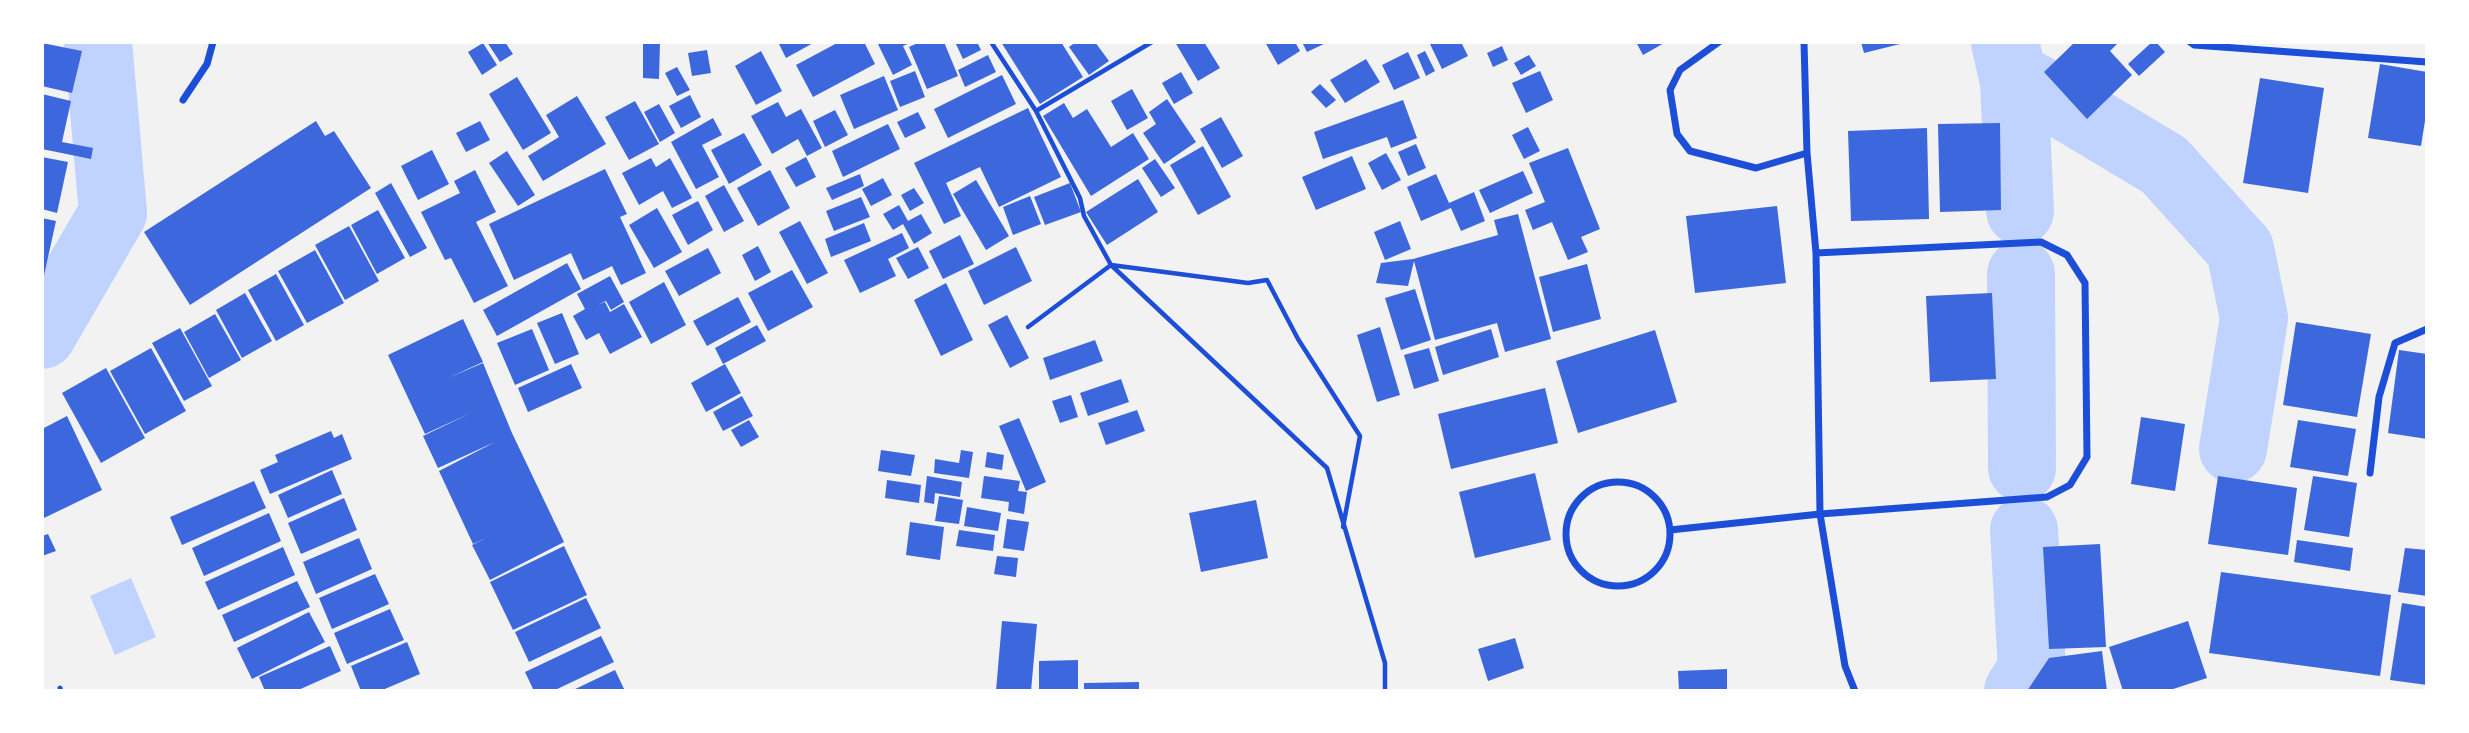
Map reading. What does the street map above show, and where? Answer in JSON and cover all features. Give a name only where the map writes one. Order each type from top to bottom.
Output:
[{"type":"street","points":[[183,100],[207,64],[213,42]]},
{"type":"street","points":[[1719,42],[1680,70],[1670,90],[1677,134],[1690,151],[1756,168],[1807,153]]},
{"type":"street","points":[[1804,42],[1807,153],[1816,253],[1820,513],[1845,666],[1855,691]]},
{"type":"street","points":[[2190,42],[2194,45],[2427,62]]},
{"type":"street","points":[[1670,530],[1820,513],[2047,497],[2070,485],[2087,457],[2085,283],[2067,255],[2041,242],[1816,253]]},
{"type":"street","points":[[2370,473],[2379,397],[2395,343],[2427,329]]},
{"type":"street","points":[[1611,482],[1628,482],[1644,488],[1667,513],[1670,530],[1669,548],[1650,577],[1617,587],[1599,584],[1585,575],[1573,562],[1566,545],[1570,511],[1580,497],[1594,486],[1611,482]]},
{"type":"path","points":[[991,42],[1036,111],[1080,198],[1084,216],[1111,265],[1326,468],[1385,663],[1385,691]]},
{"type":"path","points":[[1036,111],[1152,42]]},
{"type":"path","points":[[1028,327],[1111,265],[1248,283],[1267,279],[1298,339],[1360,436],[1343,528]]},
{"type":"water","points":[[131,578],[156,637],[115,655],[90,596]]},
{"type":"building","points":[[487,42],[505,42],[513,54],[500,62]]},
{"type":"building","points":[[778,42],[815,42],[786,58]]},
{"type":"building","points":[[839,42],[864,42],[875,64],[813,97],[796,65]]},
{"type":"building","points":[[877,42],[912,42],[903,46],[912,65],[893,75]]},
{"type":"building","points":[[920,42],[944,42],[958,76],[927,89],[909,47]]},
{"type":"building","points":[[955,42],[977,42],[981,50],[963,59]]},
{"type":"building","points":[[1001,42],[1061,42],[1083,77],[1040,104]]},
{"type":"building","points":[[1076,42],[1095,42],[1109,61],[1089,75],[1069,47]]},
{"type":"building","points":[[1175,42],[1204,42],[1220,68],[1198,81]]},
{"type":"building","points":[[1265,42],[1295,42],[1300,51],[1278,65]]},
{"type":"building","points":[[1302,42],[1328,42],[1307,52]]},
{"type":"building","points":[[1461,42],[1468,56],[1442,69],[1430,44]]},
{"type":"building","points":[[1636,42],[1666,42],[1643,55]]},
{"type":"building","points":[[1861,42],[1904,42],[1904,43],[1864,53]]},
{"type":"building","points":[[2075,42],[2119,42],[2110,51],[2132,75],[2087,119],[2044,72]]},
{"type":"building","points":[[2152,42],[2156,42],[2165,52],[2139,76],[2128,64]]},
{"type":"building","points":[[42,43],[82,51],[72,93],[42,86]]},
{"type":"building","points":[[483,43],[497,65],[482,75],[468,52]]},
{"type":"building","points":[[643,43],[660,43],[659,79],[643,78]]},
{"type":"building","points":[[1502,46],[1508,60],[1493,67],[1487,53]]},
{"type":"building","points":[[707,50],[711,73],[692,76],[688,53]]},
{"type":"building","points":[[761,51],[782,91],[756,105],[735,66]]},
{"type":"building","points":[[1425,51],[1435,71],[1426,76],[1417,55]]},
{"type":"building","points":[[1408,52],[1420,78],[1394,90],[1382,65]]},
{"type":"building","points":[[988,55],[996,72],[965,87],[958,70]]},
{"type":"building","points":[[1529,55],[1536,66],[1521,75],[1514,63]]},
{"type":"building","points":[[1366,59],[1380,82],[1345,103],[1330,80]]},
{"type":"building","points":[[2380,64],[2427,72],[2427,108],[2421,146],[2368,138]]},
{"type":"building","points":[[677,67],[690,90],[677,96],[665,73]]},
{"type":"building","points":[[915,71],[925,97],[900,107],[890,81]]},
{"type":"building","points":[[1540,71],[1553,100],[1526,113],[1512,83]]},
{"type":"building","points":[[1181,72],[1193,93],[1174,104],[1162,83]]},
{"type":"building","points":[[1002,75],[1016,104],[948,138],[934,109]]},
{"type":"building","points":[[884,76],[898,110],[854,129],[840,95]]},
{"type":"building","points":[[517,77],[551,133],[523,150],[489,94]]},
{"type":"building","points":[[2260,78],[2324,88],[2308,193],[2243,183]]},
{"type":"building","points":[[1320,84],[1336,100],[1326,108],[1311,92]]},
{"type":"building","points":[[1132,89],[1148,118],[1127,130],[1111,101]]},
{"type":"building","points":[[42,94],[71,101],[62,142],[93,148],[91,159],[42,149]]},
{"type":"building","points":[[690,95],[701,117],[681,128],[669,106]]},
{"type":"building","points":[[577,96],[606,144],[543,181],[528,156],[559,137],[546,115]]},
{"type":"building","points":[[1167,99],[1196,142],[1164,164],[1143,133],[1156,124],[1149,112]]},
{"type":"building","points":[[1403,100],[1417,138],[1391,148],[1387,137],[1323,159],[1314,132]]},
{"type":"building","points":[[635,101],[659,144],[629,160],[605,117]]},
{"type":"building","points":[[778,102],[786,117],[801,109],[822,148],[807,156],[798,139],[772,154],[751,116]]},
{"type":"building","points":[[1064,103],[1073,118],[1087,109],[1111,147],[1133,133],[1149,159],[1091,196],[1043,116]]},
{"type":"building","points":[[659,104],[675,133],[660,142],[644,112]]},
{"type":"building","points":[[1028,108],[1061,177],[999,207],[980,167],[946,183],[961,216],[944,224],[914,163]]},
{"type":"building","points":[[835,110],[848,135],[825,147],[813,121]]},
{"type":"building","points":[[918,112],[926,128],[905,138],[897,122]]},
{"type":"building","points":[[1221,117],[1243,156],[1222,168],[1200,129]]},
{"type":"building","points":[[713,118],[722,135],[702,145],[719,177],[696,189],[671,142]]},
{"type":"building","points":[[316,121],[325,136],[334,131],[371,188],[190,305],[144,232]]},
{"type":"building","points":[[480,121],[490,140],[466,152],[456,133]]},
{"type":"building","points":[[2000,123],[2001,210],[1940,212],[1938,124]]},
{"type":"building","points":[[888,124],[900,149],[843,177],[832,151]]},
{"type":"building","points":[[1528,127],[1540,151],[1524,159],[1512,135]]},
{"type":"building","points":[[1927,128],[1929,219],[1851,221],[1848,131]]},
{"type":"building","points":[[744,133],[762,165],[729,184],[711,150]]},
{"type":"building","points":[[1416,144],[1426,168],[1408,176],[1398,152]]},
{"type":"building","points":[[1203,146],[1231,197],[1198,215],[1170,165]]},
{"type":"building","points":[[1568,148],[1600,229],[1581,237],[1588,252],[1568,260],[1552,222],[1533,230],[1525,210],[1545,202],[1529,163]]},
{"type":"building","points":[[432,150],[449,184],[418,200],[401,166]]},
{"type":"building","points":[[507,151],[535,195],[518,206],[489,163]]},
{"type":"building","points":[[1386,153],[1401,180],[1382,190],[1368,163]]},
{"type":"building","points":[[1352,156],[1366,189],[1316,210],[1302,177]]},
{"type":"building","points":[[42,157],[68,162],[57,213],[42,209]]},
{"type":"building","points":[[806,157],[816,177],[796,187],[785,168]]},
{"type":"building","points":[[651,158],[656,167],[670,158],[692,198],[672,208],[663,191],[639,205],[622,173]]},
{"type":"building","points":[[1155,159],[1175,188],[1161,197],[1142,168]]},
{"type":"building","points":[[605,169],[627,214],[620,217],[646,273],[621,285],[612,266],[583,280],[571,253],[514,280],[489,224]]},
{"type":"building","points":[[475,170],[496,212],[476,222],[508,286],[474,303],[451,258],[445,260],[421,212],[460,193],[454,181]]},
{"type":"building","points":[[770,170],[790,208],[758,226],[737,188]]},
{"type":"building","points":[[1523,171],[1533,193],[1490,213],[1479,190]]},
{"type":"building","points":[[860,174],[864,186],[832,200],[826,188]]},
{"type":"building","points":[[1436,174],[1449,203],[1474,192],[1485,221],[1461,231],[1451,208],[1421,221],[1407,187]]},
{"type":"building","points":[[883,178],[892,195],[871,206],[862,189]]},
{"type":"building","points":[[1138,179],[1158,212],[1107,245],[1086,212]]},
{"type":"building","points":[[976,180],[1009,236],[986,250],[953,194]]},
{"type":"building","points":[[391,183],[427,248],[410,257],[375,193]]},
{"type":"building","points":[[1070,183],[1081,212],[1045,225],[1034,197]]},
{"type":"building","points":[[724,185],[744,221],[724,232],[705,196]]},
{"type":"building","points":[[914,188],[924,203],[910,211],[901,195]]},
{"type":"building","points":[[1030,196],[1041,224],[1013,235],[1003,207]]},
{"type":"building","points":[[861,197],[870,217],[834,231],[826,211]]},
{"type":"building","points":[[698,201],[713,230],[688,245],[672,215]]},
{"type":"building","points":[[899,205],[908,221],[921,214],[932,233],[914,244],[903,224],[893,230],[883,214]]},
{"type":"building","points":[[1777,206],[1786,283],[1695,293],[1686,216]]},
{"type":"building","points":[[657,208],[682,252],[654,268],[629,225]]},
{"type":"building","points":[[378,210],[405,258],[377,274],[351,225]]},
{"type":"building","points":[[1518,214],[1551,339],[1505,352],[1497,323],[1435,340],[1414,261],[1408,286],[1376,283],[1381,263],[1413,259],[1498,235],[1494,220]]},
{"type":"building","points":[[42,218],[56,221],[43,280],[42,280]]},
{"type":"building","points":[[800,221],[828,273],[807,284],[779,232]]},
{"type":"building","points":[[1400,221],[1411,249],[1385,260],[1374,232]]},
{"type":"building","points":[[864,223],[871,241],[831,257],[825,239]]},
{"type":"building","points":[[349,226],[379,281],[345,300],[315,245]]},
{"type":"building","points":[[902,233],[909,248],[888,259],[896,276],[860,293],[844,260]]},
{"type":"building","points":[[960,235],[974,264],[943,279],[929,251]]},
{"type":"building","points":[[758,246],[771,272],[755,281],[742,255]]},
{"type":"building","points":[[918,247],[929,268],[908,279],[896,258]]},
{"type":"building","points":[[1016,247],[1032,281],[984,305],[968,271]]},
{"type":"building","points":[[708,248],[721,273],[679,296],[665,271]]},
{"type":"building","points":[[315,250],[344,303],[307,323],[278,271]]},
{"type":"building","points":[[567,263],[581,289],[497,336],[483,310]]},
{"type":"building","points":[[1587,264],[1601,319],[1553,332],[1539,277]]},
{"type":"building","points":[[792,270],[813,307],[768,331],[748,293]]},
{"type":"building","points":[[276,274],[304,325],[276,341],[248,290]]},
{"type":"building","points":[[610,276],[624,302],[611,310],[606,301],[597,305],[605,302],[610,312],[624,304],[642,337],[610,354],[599,333],[586,340],[573,316],[585,309],[577,294]]},
{"type":"building","points":[[664,282],[686,325],[651,344],[629,302]]},
{"type":"building","points":[[946,283],[973,340],[941,356],[914,300]]},
{"type":"building","points":[[1415,289],[1431,340],[1401,350],[1385,298]]},
{"type":"building","points":[[245,293],[272,341],[242,358],[216,310]]},
{"type":"building","points":[[1992,293],[1996,379],[1930,382],[1926,296]]},
{"type":"building","points":[[738,297],[751,322],[707,346],[693,321]]},
{"type":"building","points":[[562,313],[579,354],[555,364],[537,323]]},
{"type":"building","points":[[215,314],[241,360],[209,378],[184,332]]},
{"type":"building","points":[[1007,315],[1029,358],[1010,368],[988,325]]},
{"type":"building","points":[[463,319],[483,362],[448,378],[483,363],[512,433],[564,542],[490,580],[472,545],[486,538],[473,544],[439,471],[495,442],[438,468],[423,436],[471,413],[425,434],[388,355]]},
{"type":"building","points":[[2296,322],[2371,334],[2357,417],[2283,405]]},
{"type":"building","points":[[757,325],[766,341],[723,364],[715,348]]},
{"type":"building","points":[[1380,327],[1400,395],[1377,402],[1357,335]]},
{"type":"building","points":[[180,328],[212,386],[184,401],[152,343]]},
{"type":"building","points":[[532,329],[549,370],[515,385],[497,343]]},
{"type":"building","points":[[1491,329],[1499,357],[1443,375],[1435,347]]},
{"type":"building","points":[[1655,330],[1677,402],[1578,433],[1556,361]]},
{"type":"building","points":[[1095,340],[1103,361],[1050,380],[1043,358]]},
{"type":"building","points":[[151,348],[186,411],[145,434],[110,371]]},
{"type":"building","points":[[1429,348],[1439,381],[1414,389],[1404,355]]},
{"type":"building","points":[[2399,350],[2427,354],[2427,439],[2388,433]]},
{"type":"building","points":[[571,364],[582,388],[528,412],[518,388]]},
{"type":"building","points":[[725,364],[741,393],[706,412],[691,383]]},
{"type":"building","points":[[106,368],[145,438],[101,463],[62,393]]},
{"type":"building","points":[[1121,379],[1129,402],[1088,416],[1080,393]]},
{"type":"building","points":[[1545,388],[1558,443],[1451,469],[1438,414]]},
{"type":"building","points":[[1071,395],[1078,417],[1060,423],[1052,401]]},
{"type":"building","points":[[742,396],[753,416],[723,431],[713,412]]},
{"type":"building","points":[[1137,410],[1145,431],[1106,445],[1098,423]]},
{"type":"building","points":[[67,416],[102,490],[42,519],[42,429]]},
{"type":"building","points":[[2141,417],[2185,424],[2175,491],[2131,484]]},
{"type":"building","points":[[1019,418],[1046,482],[1026,491],[999,426]]},
{"type":"building","points":[[749,420],[759,437],[741,447],[731,430]]},
{"type":"building","points":[[2298,420],[2356,429],[2348,476],[2290,467]]},
{"type":"building","points":[[331,431],[334,438],[342,434],[352,459],[270,494],[260,470],[278,462],[275,455]]},
{"type":"building","points":[[881,450],[915,455],[911,476],[878,471]]},
{"type":"building","points":[[961,450],[973,452],[969,478],[934,473],[935,459],[959,463]]},
{"type":"building","points":[[987,452],[1004,455],[1002,470],[985,467]]},
{"type":"building","points":[[332,470],[342,494],[288,518],[278,495]]},
{"type":"building","points":[[1535,473],[1551,540],[1475,558],[1459,492]]},
{"type":"building","points":[[927,476],[962,482],[960,497],[935,493],[934,504],[924,502]]},
{"type":"building","points":[[984,476],[1020,481],[1018,491],[1027,492],[1024,514],[1008,511],[1009,502],[981,498]]},
{"type":"building","points":[[2218,476],[2297,488],[2288,555],[2208,544]]},
{"type":"building","points":[[2313,476],[2357,483],[2349,537],[2304,530]]},
{"type":"building","points":[[887,480],[921,485],[919,503],[885,498]]},
{"type":"building","points":[[254,481],[266,508],[182,545],[170,517]]},
{"type":"building","points":[[939,496],[963,500],[959,524],[935,521]]},
{"type":"building","points":[[344,498],[357,530],[301,554],[288,523]]},
{"type":"building","points":[[1256,500],[1268,558],[1201,572],[1189,513]]},
{"type":"building","points":[[967,507],[1001,513],[998,531],[964,526]]},
{"type":"building","points":[[269,513],[281,541],[204,576],[192,548]]},
{"type":"building","points":[[1007,519],[1029,522],[1024,551],[1003,548]]},
{"type":"building","points":[[910,522],[944,527],[940,560],[906,555]]},
{"type":"building","points":[[959,530],[995,535],[993,551],[956,546]]},
{"type":"building","points":[[48,534],[56,551],[42,556],[42,536]]},
{"type":"building","points":[[359,538],[372,569],[316,594],[303,562]]},
{"type":"building","points":[[2297,540],[2353,548],[2350,571],[2294,562]]},
{"type":"building","points":[[2100,544],[2106,647],[2049,649],[2043,547]]},
{"type":"building","points":[[564,546],[587,595],[513,630],[490,582]]},
{"type":"building","points":[[283,547],[295,575],[218,610],[205,582]]},
{"type":"building","points":[[2405,548],[2427,550],[2427,596],[2398,592]]},
{"type":"building","points":[[997,556],[1018,558],[1016,577],[994,574]]},
{"type":"building","points":[[2221,572],[2391,595],[2380,676],[2209,653]]},
{"type":"building","points":[[375,574],[389,604],[332,629],[319,598]]},
{"type":"building","points":[[297,581],[310,607],[234,642],[222,615]]},
{"type":"building","points":[[586,598],[601,628],[529,662],[515,632]]},
{"type":"building","points":[[2402,603],[2427,607],[2427,685],[2390,680]]},
{"type":"building","points":[[390,609],[404,640],[347,664],[334,633]]},
{"type":"building","points":[[309,612],[325,642],[252,679],[237,648]]},
{"type":"building","points":[[1002,621],[1037,624],[1031,691],[996,691]]},
{"type":"building","points":[[2188,621],[2207,678],[2167,691],[2123,691],[2109,647]]},
{"type":"building","points":[[601,636],[614,662],[553,691],[534,691],[525,672]]},
{"type":"building","points":[[1515,638],[1524,668],[1488,681],[1478,649]]},
{"type":"building","points":[[407,642],[420,674],[380,691],[361,691],[351,666]]},
{"type":"building","points":[[330,646],[341,671],[296,691],[265,691],[259,677]]},
{"type":"building","points":[[2102,651],[2107,691],[2027,691],[2049,658]]},
{"type":"building","points":[[1078,660],[1078,691],[1039,691],[1039,661]]},
{"type":"building","points":[[1727,669],[1727,691],[1679,691],[1678,671]]},
{"type":"building","points":[[615,670],[625,691],[571,691]]},
{"type":"building","points":[[1139,682],[1139,691],[1084,691],[1084,683]]},
{"type":"waterway","points":[[42,335],[113,213],[98,42]]},
{"type":"waterway","points":[[2005,42],[2014,82],[2020,211]]},
{"type":"waterway","points":[[2014,82],[2032,86],[2164,165],[2240,249],[2254,318],[2233,449]]},
{"type":"waterway","points":[[2021,274],[2022,468]]},
{"type":"waterway","points":[[2018,691],[2032,669],[2024,530]]}]
